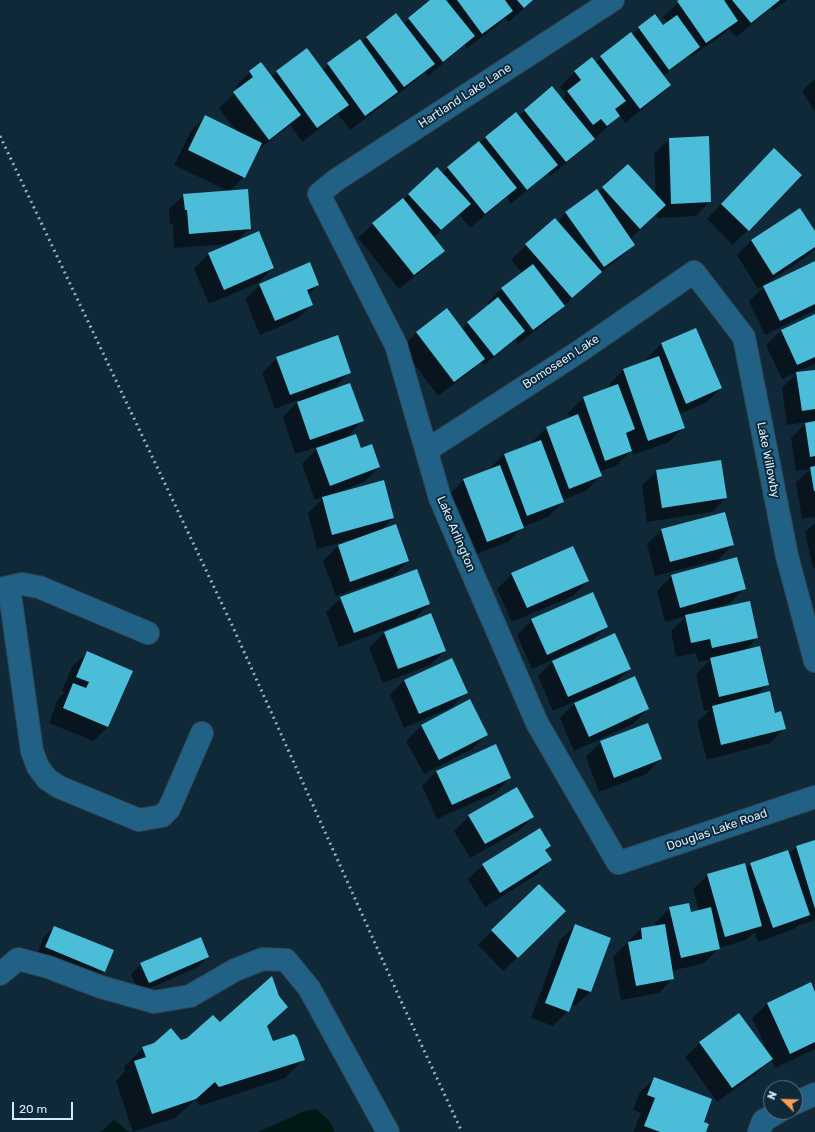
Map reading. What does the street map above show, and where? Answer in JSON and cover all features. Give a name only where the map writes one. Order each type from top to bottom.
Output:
[{"type":"street","name":"Hartland Lake Lane","points":[[319,194],[336,180],[612,0]]},
{"type":"street","name":"Lake Arlington","points":[[319,194],[396,345],[440,498],[537,723],[618,863]]},
{"type":"street","name":"Bomoseen Lake","points":[[427,450],[573,355],[694,272]]},
{"type":"street","name":"Lake Willowby","points":[[694,272],[744,337],[787,556],[815,661]]},
{"type":"street","points":[[148,633],[39,587],[22,584],[4,588],[32,751],[38,767],[46,779],[59,787],[139,820],[162,816],[170,809],[202,733]]},
{"type":"street","name":"Douglas Lake Road","points":[[618,863],[815,797]]},
{"type":"street","points":[[0,974],[18,960],[48,967],[100,987],[154,1002],[190,996],[235,970],[263,959],[286,960],[309,988],[388,1132]]},
{"type":"street","points":[[803,1099],[815,1094]]},
{"type":"shaded area","points":[[317,1109],[330,1122],[335,1132],[258,1132],[305,1111]]},
{"type":"shaded area","points":[[114,1120],[129,1132],[101,1132]]},
{"type":"building","points":[[430,0],[446,0],[475,36],[443,62],[408,18]]},
{"type":"building","points":[[457,0],[505,0],[513,11],[482,34]]},
{"type":"building","points":[[517,0],[533,0],[524,8]]},
{"type":"building","points":[[724,0],[738,21],[706,43],[677,1]]},
{"type":"building","points":[[732,0],[780,0],[751,23]]},
{"type":"building","points":[[396,13],[435,64],[404,87],[366,37]]},
{"type":"building","points":[[655,14],[663,25],[677,15],[700,47],[669,70],[638,27]]},
{"type":"building","points":[[631,32],[671,85],[640,109],[600,56]]},
{"type":"building","points":[[360,39],[398,92],[365,116],[327,63]]},
{"type":"building","points":[[307,48],[349,105],[317,128],[276,71]]},
{"type":"building","points":[[592,57],[626,101],[615,109],[620,116],[607,126],[601,119],[593,125],[567,91],[581,80],[574,71]]},
{"type":"building","points":[[261,62],[301,115],[269,140],[233,92],[253,77],[249,71]]},
{"type":"building","points":[[552,86],[595,139],[566,162],[524,110]]},
{"type":"building","points":[[516,112],[558,165],[527,190],[485,137]]},
{"type":"building","points":[[205,115],[262,143],[245,178],[188,150]]},
{"type":"building","points":[[709,136],[711,202],[671,204],[669,138]]},
{"type":"building","points":[[479,141],[517,188],[485,214],[447,167]]},
{"type":"building","points":[[774,148],[802,175],[749,231],[721,204]]},
{"type":"building","points":[[628,164],[666,205],[640,229],[602,187]]},
{"type":"building","points":[[437,167],[471,204],[441,230],[408,194]]},
{"type":"building","points":[[248,189],[251,229],[189,234],[187,210],[185,210],[183,194]]},
{"type":"building","points":[[597,189],[635,245],[604,267],[565,212]]},
{"type":"building","points":[[403,198],[445,251],[414,275],[372,223]]},
{"type":"building","points":[[800,208],[815,231],[815,247],[773,275],[751,240]]},
{"type":"building","points":[[555,218],[602,272],[572,298],[525,244]]},
{"type":"building","points":[[259,231],[274,268],[224,290],[208,253]]},
{"type":"building","points":[[815,261],[815,304],[780,321],[763,286]]},
{"type":"building","points":[[310,262],[319,285],[307,290],[313,305],[275,321],[259,284]]},
{"type":"building","points":[[533,264],[565,306],[533,330],[501,288]]},
{"type":"building","points":[[498,297],[525,331],[494,356],[467,322]]},
{"type":"building","points":[[447,308],[485,359],[454,382],[416,332]]},
{"type":"building","points":[[815,314],[815,357],[797,365],[781,330]]},
{"type":"building","points":[[696,328],[722,388],[686,404],[661,343]]},
{"type":"building","points":[[338,335],[351,373],[290,395],[276,357]]},
{"type":"building","points":[[659,356],[685,428],[648,441],[623,369]]},
{"type":"building","points":[[815,370],[815,409],[802,411],[796,372]]},
{"type":"building","points":[[350,383],[364,421],[310,440],[297,402]]},
{"type":"building","points":[[618,384],[635,429],[626,433],[632,451],[605,461],[583,397]]},
{"type":"building","points":[[578,414],[602,476],[569,489],[546,427]]},
{"type":"building","points":[[815,421],[815,456],[810,457],[805,423]]},
{"type":"building","points":[[356,434],[361,448],[372,444],[380,467],[330,486],[316,448]]},
{"type":"building","points":[[541,440],[564,502],[527,516],[504,454]]},
{"type":"building","points":[[721,460],[727,498],[662,508],[656,470]]},
{"type":"building","points":[[500,465],[524,528],[487,542],[463,479]]},
{"type":"building","points":[[815,466],[815,491],[814,491],[810,467]]},
{"type":"building","points":[[384,480],[394,518],[332,535],[322,497]]},
{"type":"building","points":[[725,512],[734,545],[670,562],[661,529]]},
{"type":"building","points":[[396,524],[409,561],[350,582],[338,545]]},
{"type":"building","points":[[573,546],[589,581],[527,608],[511,573]]},
{"type":"building","points":[[737,557],[746,589],[680,608],[671,575]]},
{"type":"building","points":[[417,569],[430,604],[354,633],[340,597]]},
{"type":"building","points":[[593,592],[608,627],[547,655],[531,619]]},
{"type":"building","points":[[750,601],[758,638],[712,648],[710,639],[691,643],[685,615]]},
{"type":"building","points":[[431,613],[446,651],[398,669],[384,632]]},
{"type":"building","points":[[615,633],[631,669],[568,697],[552,661]]},
{"type":"building","points":[[760,646],[769,685],[719,697],[710,658]]},
{"type":"building","points":[[87,651],[133,671],[108,727],[63,708],[73,683],[86,688],[89,682],[76,677]]},
{"type":"building","points":[[452,658],[468,693],[419,714],[404,680]]},
{"type":"building","points":[[635,676],[649,709],[589,737],[574,703]]},
{"type":"building","points":[[770,691],[775,713],[781,711],[786,729],[721,745],[712,706]]},
{"type":"building","points":[[470,699],[488,735],[439,760],[421,725]]},
{"type":"building","points":[[648,723],[662,759],[614,778],[600,741]]},
{"type":"building","points":[[496,744],[511,778],[452,805],[436,771]]},
{"type":"building","points":[[517,787],[534,817],[485,844],[468,815]]},
{"type":"building","points":[[540,828],[551,846],[545,850],[552,860],[500,893],[482,864]]},
{"type":"building","points":[[815,840],[815,909],[796,846]]},
{"type":"building","points":[[788,850],[810,915],[773,928],[750,863]]},
{"type":"building","points":[[745,863],[762,926],[725,937],[707,874]]},
{"type":"building","points":[[539,884],[566,911],[518,958],[491,930]]},
{"type":"building","points":[[689,903],[691,912],[711,907],[720,949],[681,958],[669,907]]},
{"type":"building","points":[[575,924],[611,938],[591,992],[578,988],[569,1012],[545,1003]]},
{"type":"building","points":[[665,924],[674,979],[636,986],[628,942],[642,939],[641,928]]},
{"type":"building","points":[[54,926],[114,950],[105,972],[45,947]]},
{"type":"building","points":[[201,937],[209,957],[149,983],[140,963]]},
{"type":"building","points":[[272,976],[279,996],[288,1007],[267,1026],[273,1041],[294,1034],[297,1037],[305,1060],[219,1087],[215,1082],[196,1099],[152,1114],[134,1061],[146,1057],[142,1047],[154,1043],[171,1028],[181,1040],[187,1038],[213,1015],[220,1022]]},
{"type":"building","points":[[811,982],[815,992],[815,1042],[790,1054],[767,1003]]},
{"type":"building","points":[[739,1013],[773,1059],[732,1088],[699,1042]]},
{"type":"building","points":[[654,1077],[712,1099],[704,1122],[709,1124],[706,1132],[660,1132],[644,1126],[655,1098],[647,1095]]},
{"type":"railway","points":[[0,136],[232,625],[401,1001],[462,1132]]}]
